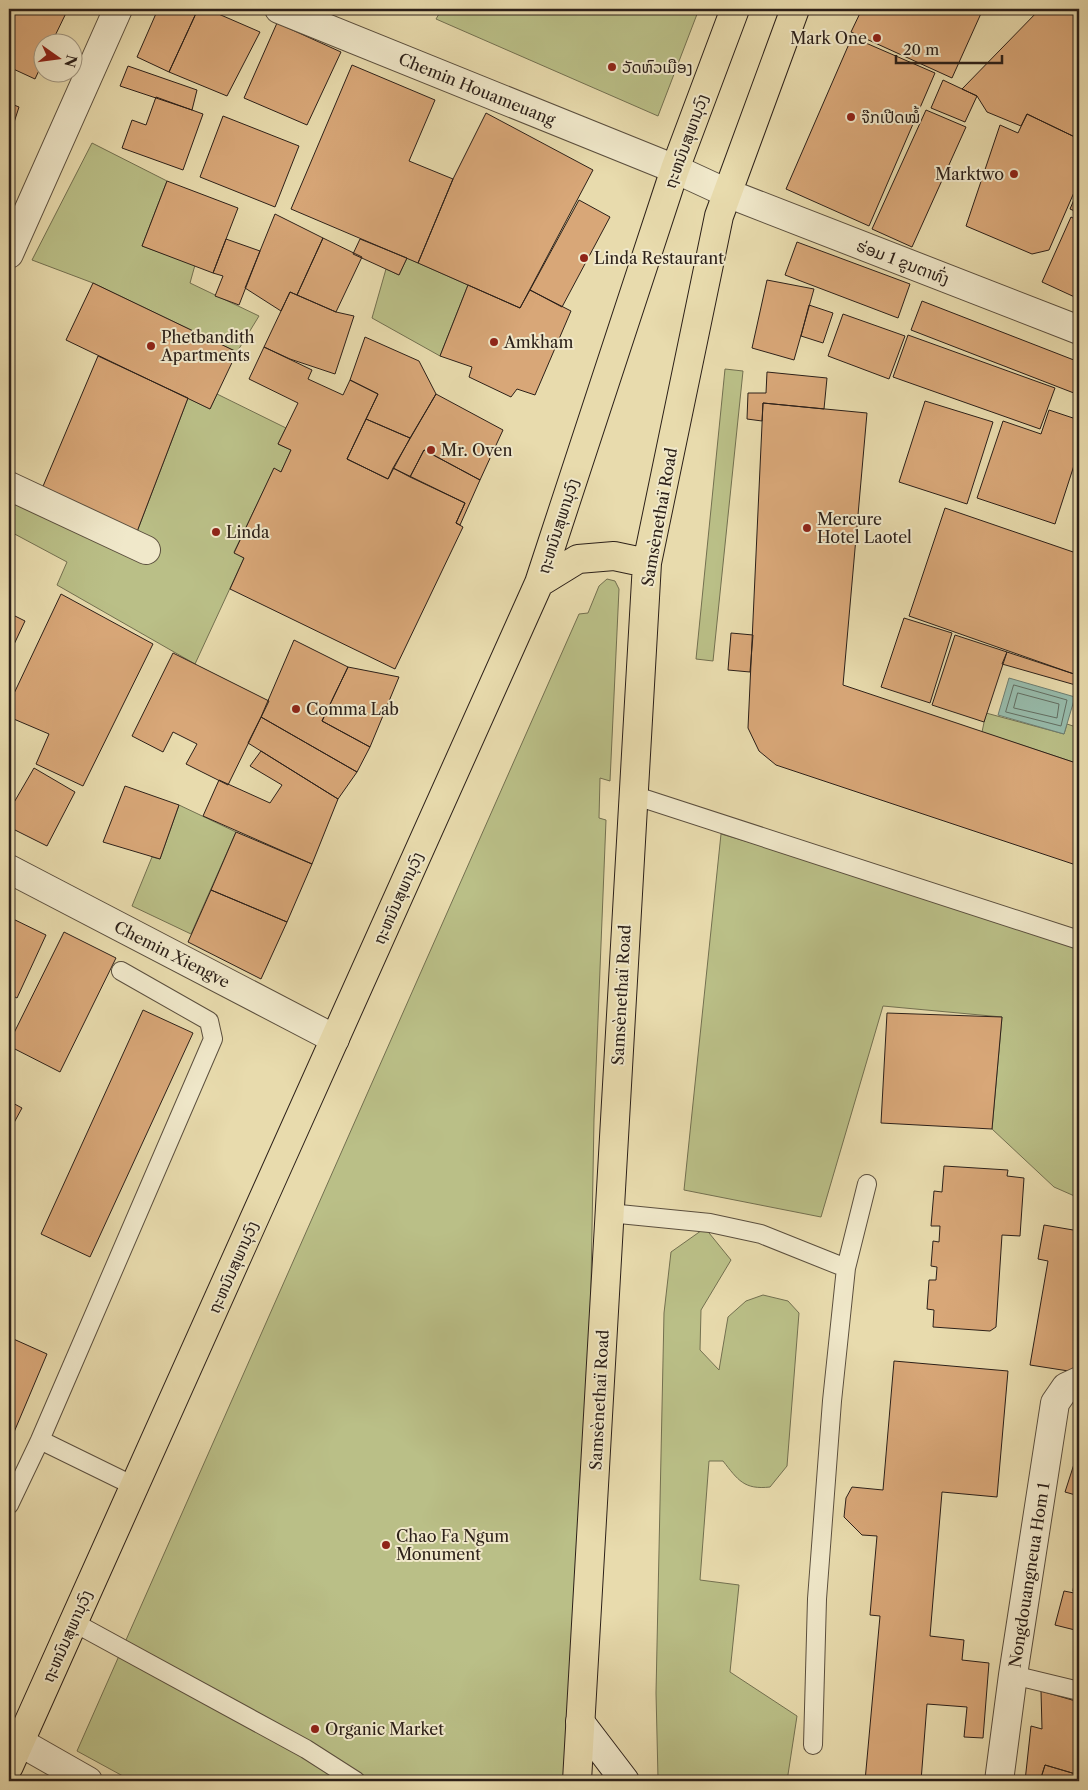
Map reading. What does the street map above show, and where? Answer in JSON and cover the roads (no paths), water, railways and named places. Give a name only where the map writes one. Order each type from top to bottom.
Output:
[{"type":"highway","name":"ຖະຫນົນສຸພານຸວົງ","points":[[12,1748],[73,1622],[540,583],[675,170],[736,9]]},
{"type":"highway","points":[[723,205],[795,9]]},
{"type":"highway","name":"Samsènethaï Road","points":[[577,1781],[647,563],[723,205]]},
{"type":"highway","points":[[540,583],[578,559],[614,556],[647,563]]},
{"type":"street","points":[[9,254],[118,9]]},
{"type":"street","name":"Chemin Houameuang","points":[[279,9],[675,170],[723,205]]},
{"type":"street","name":"ຮ່ອມ 1 ຂູນຕາທົ່ງ","points":[[723,205],[1079,330]]},
{"type":"street","points":[[9,486],[146,550]]},
{"type":"street","name":"Chemin Xiengve","points":[[9,869],[335,1039]]},
{"type":"street","name":"Nongdouangneua Hom 1","points":[[999,1781],[1013,1675],[1055,1403],[1066,1387],[1079,1381]]},
{"type":"street","points":[[580,1722],[625,1781]]},
{"type":"street","points":[[12,1748],[88,1781]]},
{"type":"lane","points":[[633,795],[1079,940]]},
{"type":"lane","points":[[9,1505],[40,1440],[213,1039],[209,1021],[122,971]]},
{"type":"lane","points":[[813,1745],[817,1599],[832,1401],[846,1268],[867,1184]]},
{"type":"lane","points":[[609,1213],[710,1223],[752,1232],[846,1268]]},
{"type":"lane","points":[[40,1440],[134,1486]]},
{"type":"lane","points":[[73,1622],[306,1749],[356,1781]]},
{"type":"lane","points":[[1013,1675],[1079,1691]]},
{"type":"water","points":[[1009,678],[1075,697],[1064,734],[998,715]]},
{"type":"place","name":"Mark One","points":[[877,38]]},
{"type":"place","name":"ວັດຫົວເມືອງ","points":[[612,67]]},
{"type":"place","name":"ຈ໊ກເປີດໝ້ໍ","points":[[851,117]]},
{"type":"place","name":"Marktwo","points":[[1014,174]]},
{"type":"place","name":"Linda Restaurant","points":[[584,258]]},
{"type":"place","name":"Amkham","points":[[494,342]]},
{"type":"place","name":"Phetbandith Apartments","points":[[151,346]]},
{"type":"place","name":"Mr. Oven","points":[[431,450]]},
{"type":"place","name":"Mercure Hotel Laotel","points":[[807,528]]},
{"type":"place","name":"Linda","points":[[216,532]]},
{"type":"place","name":"Comma Lab","points":[[296,709]]},
{"type":"place","name":"Chao Fa Ngum Monument","points":[[386,1545]]},
{"type":"place","name":"Organic Market","points":[[315,1729]]}]
